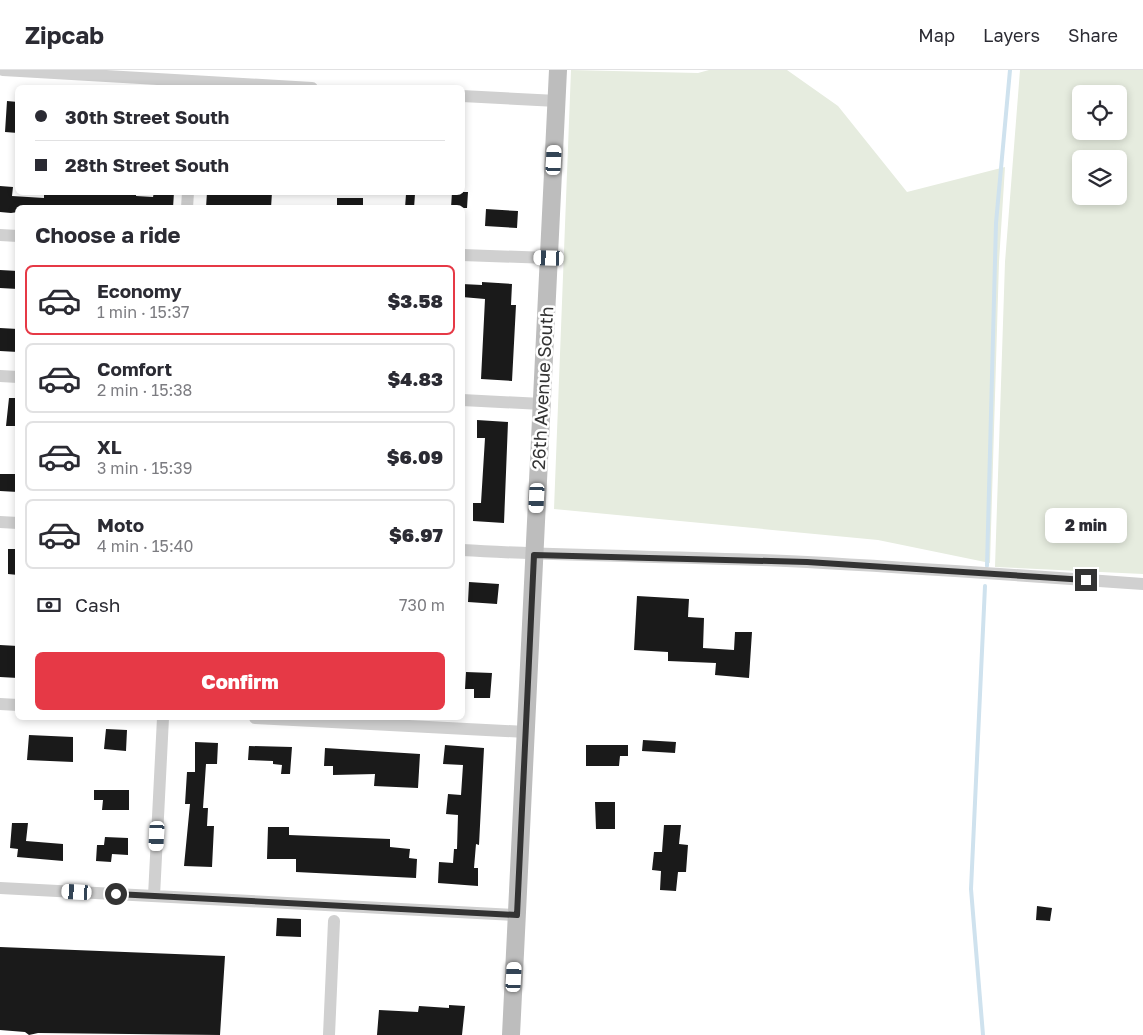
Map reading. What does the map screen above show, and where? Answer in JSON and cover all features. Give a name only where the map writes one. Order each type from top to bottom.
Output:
[{"type":"street","points":[[4,70],[267,85]]},
{"type":"street","name":"26th Avenue South","points":[[511,1035],[558,70]]},
{"type":"street","points":[[465,96],[556,101]]},
{"type":"street","points":[[0,235],[15,236]]},
{"type":"street","points":[[465,255],[549,258]]},
{"type":"street","points":[[0,376],[15,377]]},
{"type":"street","points":[[465,400],[542,404]]},
{"type":"street","points":[[0,522],[15,523]]},
{"type":"street","points":[[465,550],[534,555],[807,562],[1143,584]]},
{"type":"street","points":[[0,704],[15,705]]},
{"type":"street","points":[[154,896],[163,720]]},
{"type":"street","points":[[293,720],[526,732]]},
{"type":"street","points":[[0,888],[517,915]]},
{"type":"street","points":[[329,1035],[334,921]]},
{"type":"shaded area","points":[[571,70],[698,73],[709,70],[787,70],[838,106],[907,192],[1005,167],[999,262],[990,563],[878,540],[554,509]]},
{"type":"shaded area","points":[[1020,70],[1143,70],[1143,574],[995,567],[1005,262]]},
{"type":"building","points":[[7,101],[15,102],[15,133],[5,132]]},
{"type":"building","points":[[0,186],[13,187],[12,196],[44,198],[44,195],[136,195],[153,197],[153,195],[174,195],[173,205],[15,205],[15,212],[0,212]]},
{"type":"building","points":[[465,192],[468,192],[467,208],[465,208],[465,205],[451,205],[452,195],[465,195]]},
{"type":"building","points":[[207,195],[272,195],[271,205],[206,205]]},
{"type":"building","points":[[406,195],[415,195],[414,205],[405,205]]},
{"type":"building","points":[[337,198],[363,198],[363,205],[337,205]]},
{"type":"building","points":[[486,209],[518,211],[517,228],[485,226]]},
{"type":"building","points":[[0,270],[15,271],[15,289],[0,288]]},
{"type":"building","points":[[482,282],[512,284],[511,305],[516,305],[512,381],[481,379],[485,299],[465,297],[465,284],[482,285]]},
{"type":"building","points":[[0,328],[15,329],[15,352],[0,351]]},
{"type":"building","points":[[9,398],[15,398],[15,426],[6,426]]},
{"type":"building","points":[[477,420],[508,422],[504,523],[473,521],[473,503],[481,503],[485,438],[477,438]]},
{"type":"building","points":[[0,474],[15,474],[15,492],[0,491]]},
{"type":"building","points":[[8,549],[15,549],[15,575],[8,574]]},
{"type":"building","points":[[469,582],[499,584],[497,604],[468,602]]},
{"type":"building","points":[[637,596],[689,599],[688,617],[704,618],[703,648],[734,650],[735,632],[752,632],[749,678],[715,675],[716,663],[668,661],[668,652],[634,650]]},
{"type":"building","points":[[0,645],[15,646],[15,678],[0,677]]},
{"type":"building","points":[[466,672],[492,673],[490,698],[474,698],[474,689],[465,689]]},
{"type":"building","points":[[106,729],[127,730],[126,751],[104,749]]},
{"type":"building","points":[[29,735],[73,737],[73,762],[27,760]]},
{"type":"building","points":[[643,740],[676,742],[675,753],[642,751]]},
{"type":"building","points":[[195,742],[218,743],[217,764],[206,764],[203,808],[208,808],[207,826],[214,826],[212,867],[184,866],[190,804],[185,804],[187,772],[195,772]]},
{"type":"building","points":[[445,745],[484,748],[479,845],[476,844],[474,868],[478,868],[478,886],[438,883],[439,862],[453,863],[454,849],[457,849],[458,815],[446,814],[448,794],[461,795],[463,765],[443,764]]},
{"type":"building","points":[[586,745],[628,745],[628,756],[620,756],[619,766],[586,766]]},
{"type":"building","points":[[249,746],[292,747],[290,774],[281,774],[282,765],[273,764],[273,761],[248,760]]},
{"type":"building","points":[[325,748],[420,754],[418,788],[374,786],[375,774],[333,775],[333,766],[324,766]]},
{"type":"building","points":[[94,790],[129,790],[129,810],[102,810],[103,800],[94,800]]},
{"type":"building","points":[[595,802],[615,802],[615,829],[596,829]]},
{"type":"building","points":[[12,823],[28,823],[26,841],[63,844],[63,861],[17,857],[18,849],[10,848]]},
{"type":"building","points":[[664,825],[681,825],[679,844],[688,845],[686,872],[678,872],[676,891],[660,890],[661,871],[652,870],[654,852],[662,852]]},
{"type":"building","points":[[268,827],[289,827],[289,835],[390,839],[390,847],[410,849],[409,858],[417,859],[416,878],[296,872],[296,859],[267,859]]},
{"type":"building","points":[[105,837],[128,838],[128,855],[112,854],[111,862],[96,861],[97,845],[104,845]]},
{"type":"building","points":[[1037,906],[1052,908],[1050,921],[1036,920]]},
{"type":"building","points":[[277,918],[301,919],[301,937],[276,936]]},
{"type":"building","points":[[0,947],[225,956],[220,1035],[38,1033],[29,1035],[25,1032],[0,1030]]},
{"type":"building","points":[[449,1005],[465,1006],[462,1035],[377,1035],[379,1010],[418,1012],[419,1006],[449,1008]]},
{"type":"waterway","points":[[987,566],[996,223],[1010,70]]},
{"type":"waterway","points":[[983,1035],[971,889],[985,586]]},
{"type":"route","points":[[116,894],[517,915],[534,555],[712,558],[807,562],[1086,580]]}]
